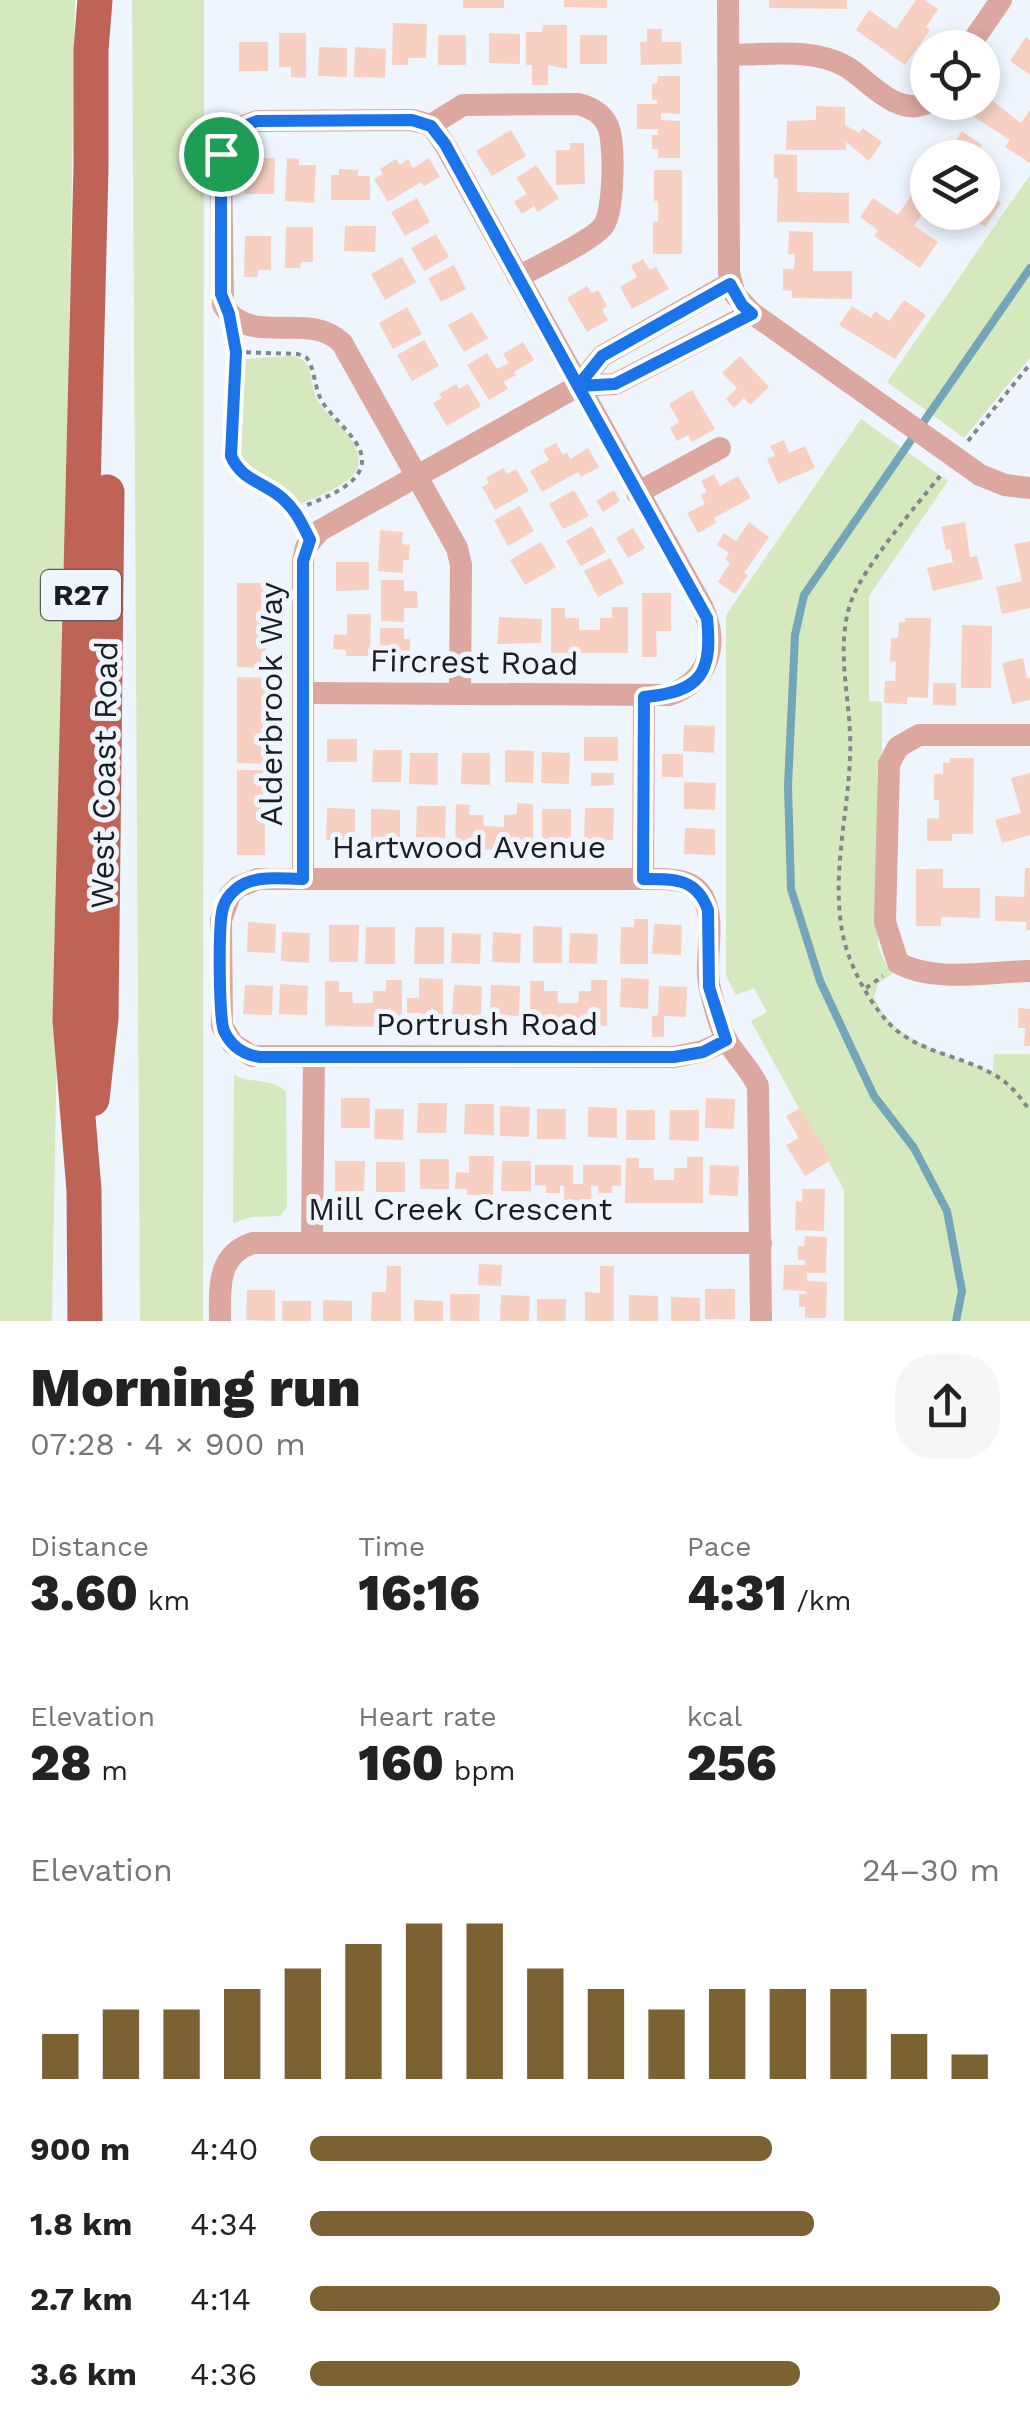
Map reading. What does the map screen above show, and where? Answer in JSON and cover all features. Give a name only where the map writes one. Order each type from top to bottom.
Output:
[{"type":"main road","name":"West Coast Road","points":[[85,1321],[84,1190],[70,1020],[91,50],[98,0]]},
{"type":"street","points":[[728,0],[730,284],[742,305],[946,452],[992,481],[1030,488]]},
{"type":"street","points":[[981,30],[1002,0]]},
{"type":"street","points":[[729,55],[818,56],[846,66],[902,106],[910,107]]},
{"type":"street","points":[[460,692],[459,556],[336,337],[312,327],[251,327],[229,314],[221,294],[221,154],[234,130],[257,121],[412,120],[431,126],[463,105],[578,104],[595,110],[606,123],[610,138],[611,203],[606,222],[593,235],[518,277]]},
{"type":"street","name":"Fircrest Road","points":[[304,692],[644,697],[669,695],[693,684],[708,664],[707,618],[702,606],[445,144],[431,126]]},
{"type":"street","points":[[578,386],[602,356],[730,284]]},
{"type":"street","points":[[578,386],[615,384],[752,314]]},
{"type":"street","name":"Alderbrook Way","points":[[303,879],[303,561],[310,540],[578,386]]},
{"type":"street","points":[[637,493],[720,448]]},
{"type":"street","points":[[643,879],[644,697]]},
{"type":"street","points":[[1030,735],[919,735],[898,746],[889,764],[885,922],[898,963],[912,971],[1030,971]]},
{"type":"street","name":"Hartwood Avenue","points":[[244,1052],[232,1044],[222,1026],[222,911],[230,894],[247,882],[683,880],[699,891],[708,910],[709,987],[726,1040],[758,1086],[761,1321]]},
{"type":"street","name":"Portrush Road","points":[[244,1052],[260,1057],[674,1057],[703,1052],[726,1040]]},
{"type":"street","points":[[312,1241],[314,1057]]},
{"type":"street","name":"Mill Creek Crescent","points":[[220,1321],[222,1272],[236,1250],[253,1243],[761,1242]]},
{"type":"path","points":[[229,314],[236,352],[231,456],[248,479],[276,493],[295,510],[310,540]]},
{"type":"path","points":[[236,352],[298,354],[307,358],[323,404],[359,448],[362,460],[357,477],[295,510]]},
{"type":"green space","points":[[0,0],[75,0],[52,1321],[0,1321]]},
{"type":"green space","points":[[132,0],[204,0],[203,1321],[140,1321]]},
{"type":"green space","points":[[1030,175],[1030,358],[964,438],[887,382],[992,230],[1000,230],[1000,218]]},
{"type":"green space","points":[[294,356],[306,363],[318,401],[351,439],[358,457],[358,466],[350,478],[300,504],[251,476],[237,459],[233,440],[241,359]]},
{"type":"green space","points":[[861,419],[948,481],[869,596],[869,701],[882,702],[882,751],[877,769],[878,946],[893,973],[878,984],[874,997],[883,1013],[909,1036],[993,1072],[994,1054],[1030,1054],[1030,1321],[844,1321],[844,1190],[751,1021],[767,1012],[754,988],[736,995],[726,976],[726,615]]},
{"type":"green space","points":[[234,1075],[275,1085],[286,1092],[287,1207],[280,1216],[251,1217],[233,1223]]},
{"type":"building","points":[[463,0],[504,0],[504,8],[463,8]]},
{"type":"building","points":[[564,0],[607,0],[607,8],[564,7]]},
{"type":"building","points":[[769,0],[847,0],[847,9],[769,8]]},
{"type":"building","points":[[916,0],[925,0],[938,9],[926,27],[930,30],[910,30],[910,58],[905,65],[856,30],[869,10],[896,29]]},
{"type":"building","points":[[393,23],[427,24],[426,58],[408,58],[408,65],[392,65]]},
{"type":"building","points":[[543,25],[567,25],[567,69],[548,65],[548,85],[532,85],[532,65],[526,65],[526,32],[542,32]]},
{"type":"building","points":[[647,29],[662,29],[662,42],[681,42],[682,64],[641,65],[640,42],[647,42]]},
{"type":"building","points":[[279,33],[306,33],[306,78],[291,77],[291,67],[279,67]]},
{"type":"building","points":[[489,33],[520,34],[520,64],[489,63]]},
{"type":"building","points":[[438,35],[466,35],[466,65],[438,65]]},
{"type":"building","points":[[580,35],[607,35],[607,64],[580,64]]},
{"type":"building","points":[[1026,37],[1030,40],[1030,75],[1010,61]]},
{"type":"building","points":[[239,42],[268,42],[268,71],[239,71]]},
{"type":"building","points":[[319,47],[347,48],[347,77],[318,76]]},
{"type":"building","points":[[355,47],[386,49],[385,78],[354,77]]},
{"type":"building","points":[[658,76],[680,76],[680,114],[661,113],[661,120],[680,121],[680,158],[658,158],[658,149],[652,149],[652,135],[658,135],[658,129],[637,129],[637,104],[657,104],[657,100],[652,100],[652,84],[657,83]]},
{"type":"building","points":[[816,106],[845,107],[845,125],[859,133],[863,128],[882,142],[869,161],[846,142],[846,150],[786,150],[787,121],[816,120]]},
{"type":"building","points":[[1000,107],[1021,123],[1030,110],[1030,163],[1005,147],[1010,140],[979,120],[1000,120]]},
{"type":"building","points":[[511,130],[526,156],[492,176],[476,151]]},
{"type":"building","points":[[962,131],[975,140],[956,140]]},
{"type":"building","points":[[570,143],[584,143],[585,184],[556,185],[556,150],[570,150]]},
{"type":"building","points":[[244,151],[259,152],[259,158],[275,158],[274,194],[244,194]]},
{"type":"building","points":[[774,154],[797,155],[797,192],[849,193],[849,223],[777,222]]},
{"type":"building","points":[[287,158],[299,159],[299,165],[316,165],[314,203],[285,201]]},
{"type":"building","points":[[429,158],[440,177],[424,186],[421,182],[388,202],[374,179],[383,174],[380,169],[396,159],[400,165],[408,159],[413,168]]},
{"type":"building","points":[[536,165],[559,198],[538,212],[534,206],[522,214],[514,202],[527,194],[516,178]]},
{"type":"building","points":[[339,169],[358,170],[358,176],[370,176],[370,200],[331,200],[331,175],[339,175]]},
{"type":"building","points":[[654,170],[682,170],[682,254],[653,254],[653,222],[658,222]]},
{"type":"building","points":[[910,197],[910,230],[920,230],[938,242],[920,268],[874,236],[878,230],[860,217],[873,198],[898,215]]},
{"type":"building","points":[[417,198],[430,222],[405,236],[391,212]]},
{"type":"building","points":[[345,226],[376,226],[375,252],[344,251]]},
{"type":"building","points":[[286,227],[313,227],[313,262],[301,262],[300,268],[285,268]]},
{"type":"building","points":[[789,231],[813,232],[813,271],[852,271],[852,299],[792,298],[792,291],[783,290],[783,269],[794,269],[795,254],[788,254]]},
{"type":"building","points":[[436,234],[449,257],[424,271],[411,248]]},
{"type":"building","points":[[245,236],[271,236],[271,270],[258,270],[258,277],[244,277]]},
{"type":"building","points":[[402,257],[416,282],[385,300],[371,274]]},
{"type":"building","points":[[643,259],[650,270],[656,267],[669,289],[632,309],[620,287],[637,277],[631,266]]},
{"type":"building","points":[[454,265],[466,289],[441,302],[428,278]]},
{"type":"building","points":[[587,286],[592,293],[598,290],[607,306],[602,310],[608,320],[587,332],[567,298]]},
{"type":"building","points":[[904,300],[926,315],[895,359],[839,325],[852,306],[871,318],[875,311],[889,321]]},
{"type":"building","points":[[407,307],[422,334],[393,349],[379,323]]},
{"type":"building","points":[[472,312],[488,338],[464,352],[448,325]]},
{"type":"building","points":[[424,340],[439,366],[412,381],[397,355]]},
{"type":"building","points":[[523,342],[534,360],[504,382],[508,389],[489,400],[467,365],[487,353],[497,369],[509,363],[503,354]]},
{"type":"building","points":[[740,356],[769,387],[750,405],[744,398],[734,408],[726,399],[737,388],[722,373]]},
{"type":"building","points":[[456,384],[459,389],[468,384],[481,406],[447,426],[433,403],[442,398],[439,394]]},
{"type":"building","points":[[692,390],[715,429],[692,442],[688,435],[677,441],[670,428],[679,422],[669,404]]},
{"type":"building","points":[[784,440],[789,453],[805,446],[815,468],[778,484],[767,459],[775,456],[770,446]]},
{"type":"building","points":[[556,443],[570,459],[588,448],[599,467],[581,477],[578,472],[542,492],[530,471],[549,460],[543,450]]},
{"type":"building","points":[[503,468],[507,474],[516,469],[529,491],[495,510],[482,487],[489,483],[486,478]]},
{"type":"building","points":[[714,474],[720,486],[738,476],[751,498],[714,518],[716,523],[698,533],[687,513],[705,504],[701,495],[707,492],[701,481]]},
{"type":"building","points":[[574,490],[589,516],[563,529],[549,504]]},
{"type":"building","points":[[614,490],[620,501],[603,512],[596,501]]},
{"type":"building","points":[[520,506],[534,531],[508,546],[494,520]]},
{"type":"building","points":[[749,522],[769,537],[744,573],[748,575],[735,594],[718,582],[730,563],[725,559],[729,553],[717,545],[724,533],[736,541]]},
{"type":"building","points":[[965,522],[970,557],[977,556],[983,579],[933,591],[927,568],[953,562],[941,527]]},
{"type":"building","points":[[592,526],[606,552],[581,566],[566,541]]},
{"type":"building","points":[[633,528],[645,548],[628,558],[616,538]]},
{"type":"building","points":[[380,530],[403,532],[402,544],[410,545],[409,560],[403,560],[403,573],[378,571]]},
{"type":"building","points":[[1030,541],[1030,608],[1002,614],[996,587],[1022,581],[1014,544]]},
{"type":"building","points":[[541,542],[556,567],[525,585],[510,560]]},
{"type":"building","points":[[610,558],[624,583],[598,597],[584,571]]},
{"type":"building","points":[[336,562],[369,562],[369,590],[336,591]]},
{"type":"building","points":[[381,580],[404,580],[404,591],[417,591],[418,608],[404,608],[404,622],[381,621]]},
{"type":"building","points":[[237,583],[266,583],[262,636],[266,636],[266,668],[237,667]]},
{"type":"building","points":[[642,593],[671,593],[671,631],[656,631],[657,657],[642,657]]},
{"type":"building","points":[[612,607],[628,607],[628,653],[551,653],[551,608],[565,608],[565,618],[579,618],[579,630],[600,630],[600,618],[612,618]]},
{"type":"building","points":[[347,614],[371,614],[370,656],[346,656],[346,650],[333,649],[334,634],[347,635]]},
{"type":"building","points":[[499,617],[542,619],[541,643],[497,644]]},
{"type":"building","points":[[905,618],[931,618],[928,698],[907,697],[907,704],[884,703],[885,681],[895,681],[896,662],[890,661],[891,638],[898,638],[899,622],[905,622]]},
{"type":"building","points":[[962,625],[992,626],[991,688],[961,688]]},
{"type":"building","points":[[380,628],[404,628],[404,639],[410,639],[410,659],[403,659],[403,666],[380,666]]},
{"type":"building","points":[[1023,658],[1030,678],[1030,700],[1012,704],[1002,663]]},
{"type":"building","points":[[237,677],[266,678],[266,709],[262,709],[266,764],[237,763]]},
{"type":"building","points":[[933,683],[956,683],[956,706],[933,705]]},
{"type":"building","points":[[684,725],[715,726],[714,753],[683,751]]},
{"type":"building","points":[[584,737],[618,737],[618,761],[584,761]]},
{"type":"building","points":[[327,739],[357,739],[357,762],[327,762]]},
{"type":"building","points":[[373,750],[402,750],[401,782],[372,782]]},
{"type":"building","points":[[505,750],[534,751],[533,783],[505,782]]},
{"type":"building","points":[[542,752],[570,753],[569,784],[541,783]]},
{"type":"building","points":[[410,753],[438,753],[438,785],[409,784]]},
{"type":"building","points":[[462,753],[490,753],[490,785],[461,784]]},
{"type":"building","points":[[662,754],[683,754],[683,777],[662,777]]},
{"type":"building","points":[[950,758],[974,758],[973,834],[952,834],[952,841],[927,841],[927,818],[939,819],[934,774],[943,774],[943,762],[950,763]]},
{"type":"building","points":[[237,770],[265,770],[266,801],[261,801],[261,823],[265,823],[265,855],[237,855]]},
{"type":"building","points":[[591,773],[614,773],[614,785],[591,786]]},
{"type":"building","points":[[1030,773],[1030,835],[1002,843],[995,820],[1021,813],[1011,778]]},
{"type":"building","points":[[684,782],[716,783],[715,810],[684,809]]},
{"type":"building","points":[[517,803],[533,804],[533,850],[455,849],[456,804],[470,805],[469,815],[483,815],[484,826],[504,827],[504,815],[517,814]]},
{"type":"building","points":[[417,806],[446,806],[445,838],[416,837]]},
{"type":"building","points":[[327,808],[355,809],[355,840],[326,840]]},
{"type":"building","points":[[585,808],[614,808],[613,840],[584,840]]},
{"type":"building","points":[[371,809],[400,810],[400,841],[371,841]]},
{"type":"building","points":[[542,809],[571,809],[571,841],[542,840]]},
{"type":"building","points":[[685,828],[715,829],[715,855],[684,854]]},
{"type":"building","points":[[1025,868],[1030,868],[1030,930],[1026,930],[1026,922],[995,921],[995,896],[1024,897]]},
{"type":"building","points":[[916,869],[943,869],[943,888],[980,888],[980,918],[941,917],[941,926],[916,926]]},
{"type":"building","points":[[634,919],[648,919],[648,964],[620,964],[621,927],[634,927]]},
{"type":"building","points":[[248,922],[276,924],[275,953],[247,952]]},
{"type":"building","points":[[654,924],[682,925],[681,955],[652,954]]},
{"type":"building","points":[[329,925],[359,925],[358,962],[329,962]]},
{"type":"building","points":[[533,926],[562,927],[562,963],[533,963]]},
{"type":"building","points":[[366,927],[395,927],[395,964],[365,964]]},
{"type":"building","points":[[415,927],[444,927],[444,964],[414,964]]},
{"type":"building","points":[[282,932],[310,933],[309,963],[281,961]]},
{"type":"building","points":[[493,932],[521,934],[520,963],[492,962]]},
{"type":"building","points":[[452,933],[481,934],[480,964],[451,963]]},
{"type":"building","points":[[570,933],[598,934],[597,964],[569,963]]},
{"type":"building","points":[[419,978],[443,979],[443,1019],[421,1019],[421,1013],[407,1013],[407,998],[419,998]]},
{"type":"building","points":[[621,978],[649,979],[648,1009],[620,1007]]},
{"type":"building","points":[[386,980],[402,980],[402,1027],[325,1026],[325,981],[339,981],[339,992],[352,992],[353,1003],[373,1003],[373,991],[386,991]]},
{"type":"building","points":[[591,980],[607,980],[607,1026],[530,1026],[530,981],[544,981],[544,991],[558,991],[558,1003],[578,1003],[579,991],[591,991]]},
{"type":"building","points":[[280,984],[308,986],[307,1015],[279,1014]]},
{"type":"building","points":[[245,985],[273,986],[272,1015],[243,1014]]},
{"type":"building","points":[[454,985],[482,986],[481,1016],[452,1015]]},
{"type":"building","points":[[491,985],[520,986],[519,1016],[490,1014]]},
{"type":"building","points":[[659,986],[687,987],[686,1017],[664,1016],[664,1037],[652,1037],[652,1016],[658,1015]]},
{"type":"building","points":[[1018,1008],[1030,1009],[1030,1046],[1024,1046],[1025,1028],[1018,1028]]},
{"type":"building","points":[[341,1098],[370,1098],[370,1128],[341,1128]]},
{"type":"building","points":[[706,1098],[735,1099],[734,1129],[705,1128]]},
{"type":"building","points":[[418,1103],[447,1103],[446,1133],[417,1133]]},
{"type":"building","points":[[465,1104],[494,1104],[494,1135],[464,1134]]},
{"type":"building","points":[[500,1106],[530,1107],[529,1137],[500,1136]]},
{"type":"building","points":[[588,1107],[617,1108],[617,1138],[588,1137]]},
{"type":"building","points":[[800,1108],[831,1160],[805,1176],[786,1145],[799,1138],[786,1116]]},
{"type":"building","points":[[375,1109],[404,1109],[403,1140],[374,1139]]},
{"type":"building","points":[[537,1109],[566,1109],[566,1139],[537,1139]]},
{"type":"building","points":[[626,1110],[655,1110],[655,1140],[626,1140]]},
{"type":"building","points":[[670,1110],[699,1110],[699,1141],[669,1140]]},
{"type":"building","points":[[469,1156],[494,1156],[493,1195],[467,1195],[467,1189],[455,1189],[456,1172],[469,1173]]},
{"type":"building","points":[[687,1157],[703,1157],[703,1203],[625,1203],[626,1158],[639,1158],[639,1168],[654,1168],[654,1180],[674,1180],[674,1168],[687,1168]]},
{"type":"building","points":[[420,1159],[449,1159],[449,1189],[420,1189]]},
{"type":"building","points":[[335,1161],[365,1161],[364,1191],[335,1191]]},
{"type":"building","points":[[502,1161],[531,1161],[531,1191],[501,1191]]},
{"type":"building","points":[[376,1162],[405,1162],[405,1192],[376,1192]]},
{"type":"building","points":[[535,1165],[573,1165],[573,1184],[583,1184],[583,1165],[621,1165],[621,1186],[612,1186],[612,1193],[598,1193],[598,1186],[591,1186],[592,1208],[564,1208],[564,1186],[560,1186],[560,1193],[546,1193],[546,1185],[535,1186]]},
{"type":"building","points":[[710,1165],[739,1166],[738,1196],[709,1195]]},
{"type":"building","points":[[802,1189],[825,1189],[824,1231],[795,1230],[796,1201],[802,1202]]},
{"type":"building","points":[[805,1236],[827,1237],[826,1273],[807,1273],[807,1281],[827,1282],[826,1318],[805,1318],[805,1307],[799,1307],[799,1294],[806,1291],[783,1290],[784,1265],[805,1265],[805,1260],[798,1260],[798,1246],[804,1246]]},
{"type":"building","points":[[479,1264],[502,1265],[501,1286],[478,1285]]},
{"type":"building","points":[[387,1266],[401,1266],[401,1321],[371,1321],[372,1292],[386,1292]]},
{"type":"building","points":[[600,1266],[614,1266],[614,1321],[585,1321],[585,1292],[600,1293]]},
{"type":"building","points":[[705,1289],[735,1289],[735,1319],[705,1319]]},
{"type":"building","points":[[247,1290],[275,1290],[275,1321],[246,1320]]},
{"type":"building","points":[[450,1294],[480,1294],[479,1321],[450,1321]]},
{"type":"building","points":[[501,1295],[530,1296],[529,1321],[500,1321]]},
{"type":"building","points":[[629,1295],[658,1296],[658,1321],[629,1321]]},
{"type":"building","points":[[671,1297],[700,1298],[700,1321],[671,1321]]},
{"type":"building","points":[[537,1299],[566,1299],[566,1321],[537,1321]]},
{"type":"building","points":[[323,1300],[352,1301],[352,1321],[323,1321]]},
{"type":"building","points":[[414,1300],[443,1301],[443,1321],[414,1321]]},
{"type":"building","points":[[282,1301],[311,1301],[311,1321],[282,1321]]},
{"type":"waterway","points":[[956,1321],[962,1291],[947,1211],[914,1148],[874,1096],[820,981],[791,889],[788,786],[795,635],[804,595],[1030,268]]},
{"type":"route","points":[[221,154],[221,294],[236,352],[229,448],[240,472],[276,493],[295,510],[310,540],[303,561],[303,879],[247,882],[225,902],[221,920],[222,1026],[226,1036],[238,1048],[260,1057],[674,1057],[703,1052],[726,1040],[709,987],[708,910],[704,900],[692,884],[683,880],[643,879],[644,697],[684,690],[701,676],[710,654],[707,618],[578,386],[602,356],[730,284],[752,314],[615,384],[578,386],[445,144],[431,126],[412,120],[257,121],[234,130],[221,154]]}]
